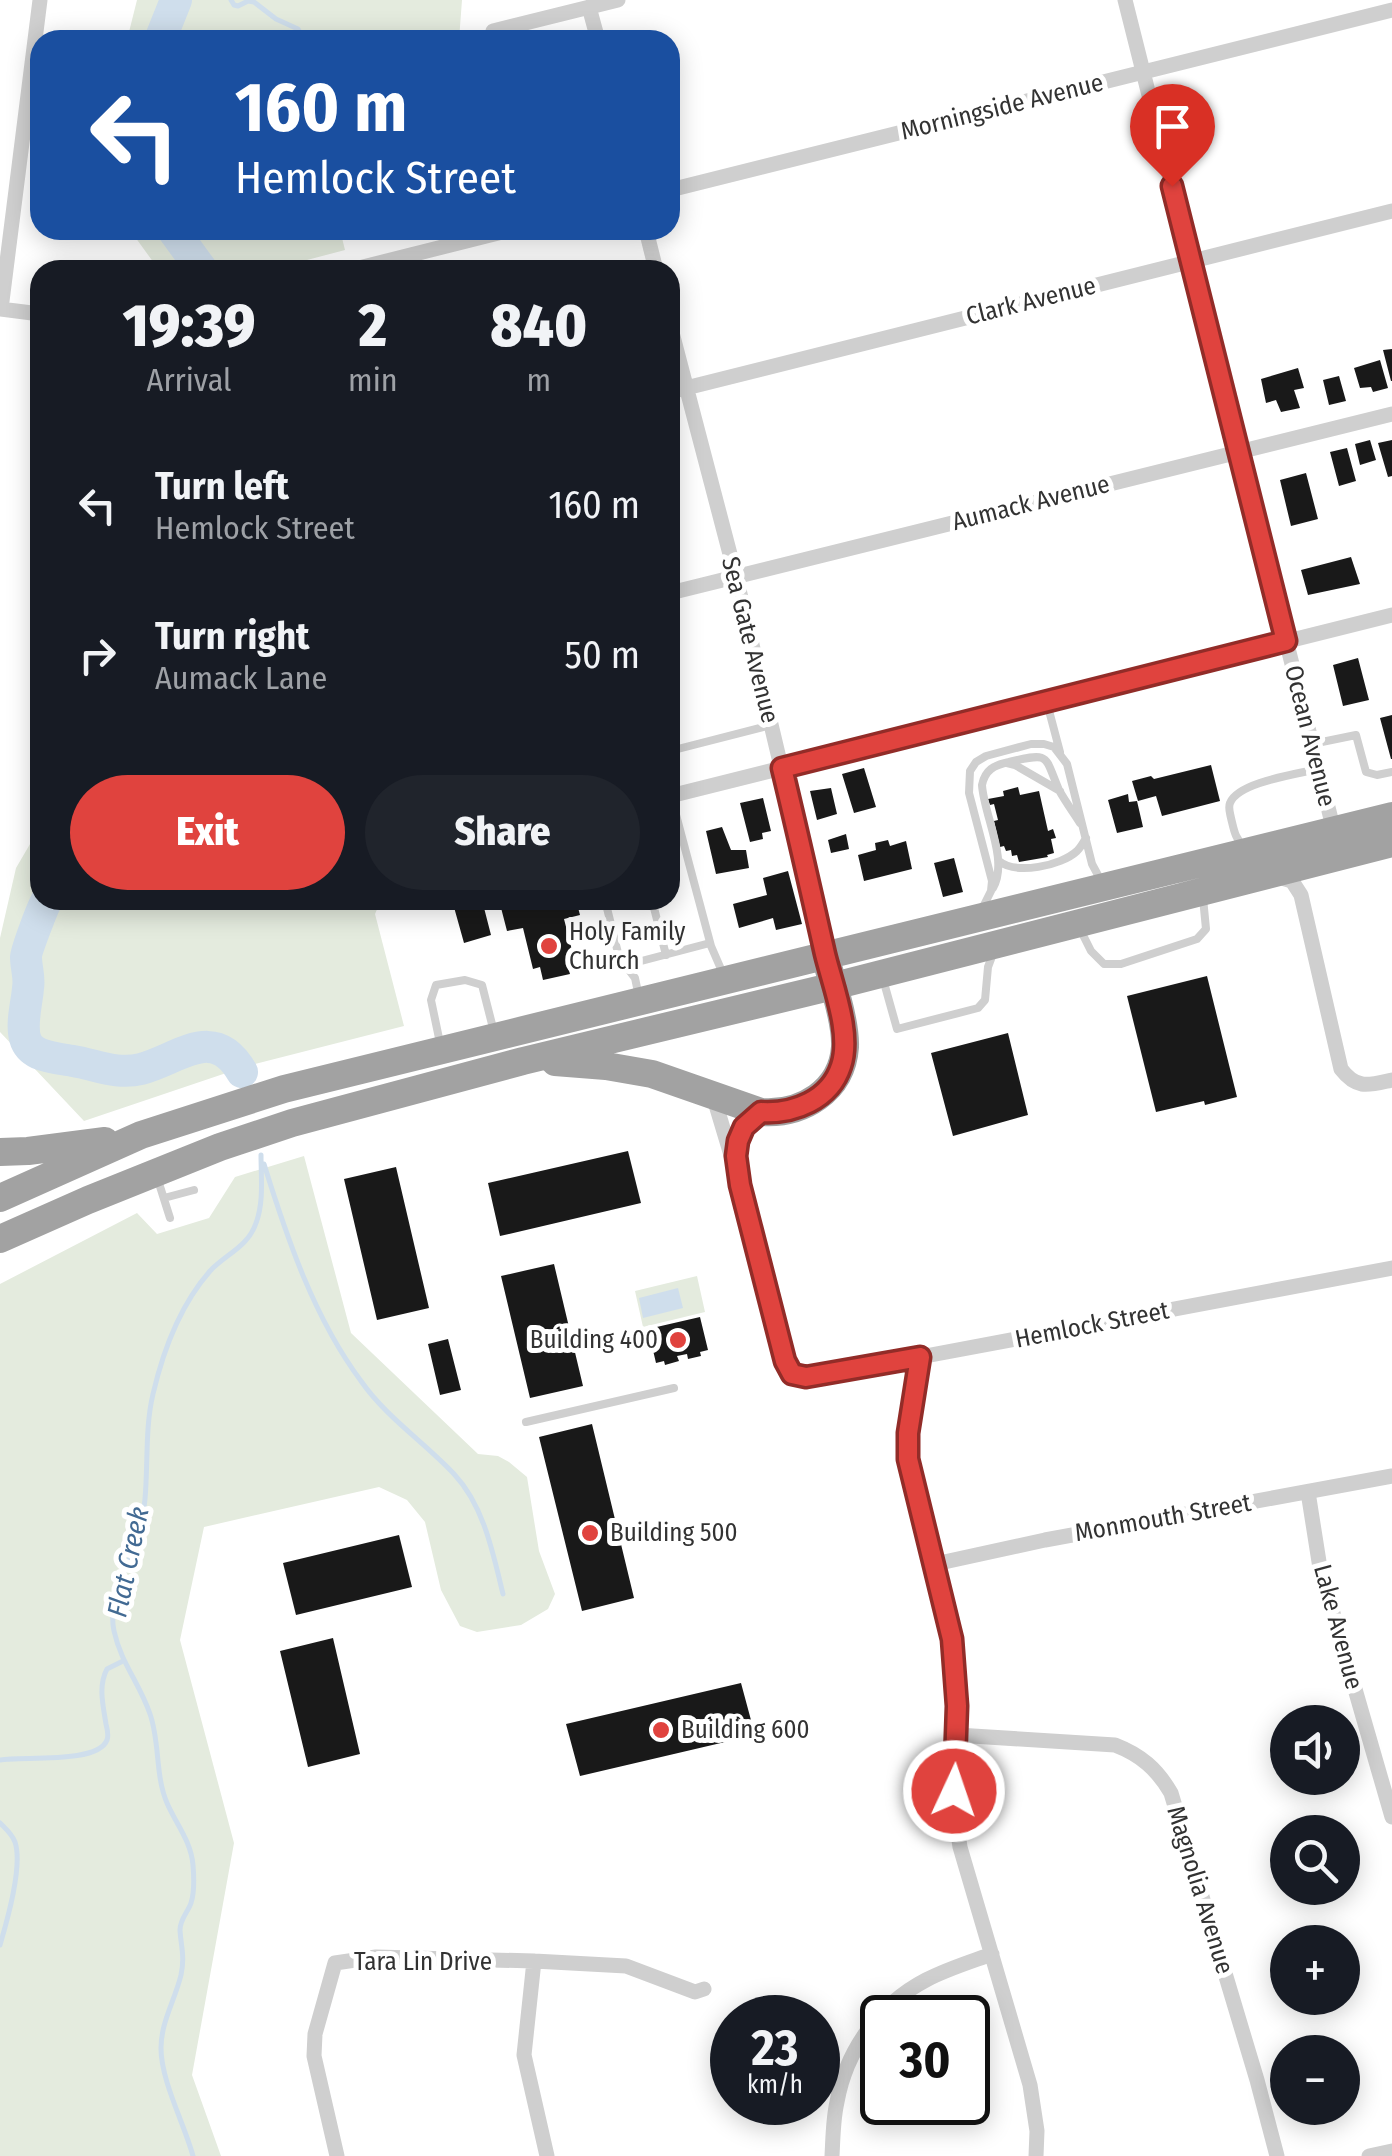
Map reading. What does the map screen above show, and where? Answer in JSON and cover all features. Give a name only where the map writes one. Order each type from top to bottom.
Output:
[{"type":"highway","points":[[0,1240],[160,1186],[220,1147],[292,1123],[1202,890],[1334,831],[1392,816]]},
{"type":"highway","points":[[0,1198],[141,1136],[284,1088],[1118,882],[1392,843]]},
{"type":"highway","points":[[523,1061],[630,1069],[761,1112],[785,1112],[800,1107],[824,1092],[842,1065],[845,1037],[826,956]]},
{"type":"highway","points":[[0,1152],[141,1136]]},
{"type":"street","points":[[36,30],[40,0]]},
{"type":"street","points":[[497,30],[618,0]]},
{"type":"street","name":"Ocean Avenue","points":[[1125,0],[1334,831]]},
{"type":"street","points":[[589,7],[595,30]]},
{"type":"street","name":"Morningside Avenue","points":[[680,188],[1392,10]]},
{"type":"street","points":[[30,77],[0,309],[30,313]]},
{"type":"street","name":"Clark Avenue","points":[[680,389],[1392,211]]},
{"type":"street","points":[[391,260],[470,240]]},
{"type":"street","name":"Sea Gate Avenue","points":[[680,396],[736,577],[826,956]]},
{"type":"street","name":"Aumack Avenue","points":[[680,591],[1392,414]]},
{"type":"street","points":[[680,794],[1392,615]]},
{"type":"street","points":[[1261,862],[1292,881],[1301,895],[1340,1069],[1349,1081],[1364,1086],[1392,1080]]},
{"type":"street","points":[[713,1095],[740,1185]]},
{"type":"street","points":[[740,1185],[738,1141],[744,1127],[761,1112]]},
{"type":"street","name":"Hemlock Street","points":[[740,1185],[785,1361],[792,1374],[806,1377],[1392,1268]]},
{"type":"street","points":[[920,1357],[908,1459],[952,1639],[957,1735],[954,1813],[960,1846],[1030,2085],[1036,2156]]},
{"type":"street","name":"Monmouth Street","points":[[934,1564],[1392,1476]]},
{"type":"street","name":"Lake Avenue","points":[[1308,1492],[1320,1568],[1392,1817]]},
{"type":"street","name":"Magnolia Avenue","points":[[957,1735],[1114,1746],[1130,1750],[1162,1776],[1171,1793],[1277,2156]]},
{"type":"street","points":[[832,2156],[834,2116],[842,2082],[850,2058],[876,2019],[924,1981],[992,1954]]},
{"type":"street","name":"Tara Lin Drive","points":[[337,2156],[314,2056],[323,1998],[335,1963],[376,1957],[626,1966],[695,1992],[704,1988]]},
{"type":"street","points":[[534,1961],[524,2055],[547,2156]]},
{"type":"street","points":[[1369,2156],[1392,2152]]},
{"type":"lane","points":[[1046,701],[1060,752],[1068,764],[1092,864],[1099,877],[1118,882]]},
{"type":"lane","points":[[680,748],[771,725]]},
{"type":"lane","points":[[1312,744],[1356,735],[1366,772],[1392,772]]},
{"type":"lane","points":[[991,891],[989,868],[969,793],[970,771],[986,756],[1031,744],[1044,744],[1060,752]]},
{"type":"lane","points":[[975,918],[998,879],[999,860],[982,785],[992,767],[1034,756],[1044,759],[1052,767],[1060,791],[1086,835]]},
{"type":"lane","points":[[1005,762],[1060,791]]},
{"type":"lane","points":[[1261,862],[1240,844],[1230,815],[1231,799],[1249,786],[1318,769]]},
{"type":"lane","points":[[680,833],[710,943],[726,980]]},
{"type":"lane","points":[[999,860],[1016,869],[1050,863],[1076,852],[1086,835]]},
{"type":"lane","points":[[1077,923],[1090,950],[1104,964],[1121,964],[1197,939],[1206,929],[1202,890]]},
{"type":"lane","points":[[607,910],[619,957],[635,978],[640,1001]]},
{"type":"lane","points":[[655,910],[666,955]]},
{"type":"lane","points":[[626,965],[710,943]]},
{"type":"lane","points":[[881,974],[897,1029],[978,1008],[985,1000],[988,967],[997,944]]},
{"type":"lane","points":[[441,1050],[431,1000],[436,985],[465,980],[482,985],[495,1036]]},
{"type":"lane","points":[[170,1218],[160,1186],[194,1190]]},
{"type":"lane","points":[[526,1422],[674,1388]]},
{"type":"shaded area","points":[[137,0],[462,0],[460,30],[130,30]]},
{"type":"shaded area","points":[[137,240],[342,240],[345,250],[307,260],[152,260]]},
{"type":"shaded area","points":[[30,844],[30,910],[377,910],[404,1026],[247,1066],[84,1121],[0,1032],[0,938],[16,868]]},
{"type":"shaded area","points":[[304,1156],[351,1333],[478,1454],[498,1456],[527,1477],[539,1551],[555,1594],[548,1609],[521,1625],[477,1632],[460,1626],[441,1590],[425,1522],[407,1500],[379,1487],[204,1527],[180,1640],[234,1843],[192,2075],[221,2156],[0,2156],[0,1284],[137,1213],[157,1234],[209,1218],[235,1177]]},
{"type":"shaded area","points":[[697,1276],[705,1312],[643,1327],[635,1291]]},
{"type":"water","points":[[678,1288],[683,1308],[643,1318],[639,1298]]},
{"type":"building","points":[[1392,349],[1392,381],[1391,381],[1383,350]]},
{"type":"building","points":[[1380,360],[1388,388],[1373,392],[1371,387],[1360,388],[1354,368]]},
{"type":"building","points":[[1298,368],[1304,388],[1294,390],[1300,408],[1281,412],[1276,400],[1266,403],[1261,379]]},
{"type":"building","points":[[1339,376],[1346,401],[1329,405],[1323,380]]},
{"type":"building","points":[[1370,440],[1376,460],[1360,465],[1355,444]]},
{"type":"building","points":[[1392,440],[1392,476],[1388,477],[1378,443]]},
{"type":"building","points":[[1347,448],[1356,481],[1339,486],[1330,452]]},
{"type":"building","points":[[1306,473],[1318,519],[1291,526],[1280,480]]},
{"type":"building","points":[[1351,557],[1360,584],[1308,595],[1301,570]]},
{"type":"building","points":[[1358,658],[1369,700],[1343,706],[1333,665]]},
{"type":"building","points":[[1392,715],[1392,759],[1391,759],[1380,718]]},
{"type":"building","points":[[1211,765],[1220,801],[1162,816],[1156,796],[1138,801],[1132,781]]},
{"type":"building","points":[[864,768],[876,807],[854,813],[842,774]]},
{"type":"building","points":[[1018,787],[1020,795],[1039,791],[1048,831],[1053,829],[1056,838],[1051,839],[1054,853],[1048,857],[1019,862],[1011,850],[1000,847],[994,804],[990,805],[988,799],[1004,796],[1003,791]]},
{"type":"building","points":[[831,788],[837,814],[817,820],[810,791]]},
{"type":"building","points":[[1128,794],[1129,802],[1137,801],[1143,827],[1117,833],[1108,800]]},
{"type":"building","points":[[763,798],[771,831],[762,833],[763,839],[750,842],[740,803]]},
{"type":"building","points":[[722,827],[731,850],[746,850],[749,868],[716,874],[706,831]]},
{"type":"building","points":[[846,834],[849,849],[831,853],[828,840]]},
{"type":"building","points":[[888,840],[890,846],[906,841],[912,869],[864,881],[858,855],[876,850],[875,843]]},
{"type":"building","points":[[954,858],[963,892],[943,897],[934,863]]},
{"type":"building","points":[[788,871],[802,924],[776,930],[773,918],[739,928],[733,904],[767,895],[763,878]]},
{"type":"building","points":[[455,910],[485,910],[491,935],[464,943]]},
{"type":"building","name":"Holy Family Church","points":[[502,910],[579,910],[580,915],[564,919],[575,962],[567,964],[570,974],[543,980],[540,967],[533,969],[523,928],[507,931]]},
{"type":"building","points":[[1207,976],[1237,1097],[1156,1112],[1127,996]]},
{"type":"building","points":[[1008,1033],[1028,1115],[953,1136],[931,1053]]},
{"type":"building","points":[[628,1151],[641,1203],[500,1236],[488,1183]]},
{"type":"building","points":[[396,1167],[429,1308],[377,1320],[344,1179]]},
{"type":"building","points":[[554,1264],[583,1386],[530,1398],[501,1276]]},
{"type":"building","name":"Building 400","points":[[700,1317],[708,1350],[688,1359],[687,1354],[677,1356],[679,1361],[665,1365],[664,1361],[656,1363],[648,1329]]},
{"type":"building","points":[[448,1339],[461,1390],[440,1395],[428,1344]]},
{"type":"building","name":"Building 500","points":[[592,1424],[634,1598],[582,1611],[539,1437]]},
{"type":"building","points":[[399,1535],[412,1587],[296,1615],[283,1563]]},
{"type":"building","points":[[333,1638],[360,1754],[308,1767],[280,1651]]},
{"type":"building","name":"Building 600","points":[[741,1683],[755,1735],[580,1776],[566,1724]]},
{"type":"waterway","name":"Flat Creek","points":[[164,30],[176,0]]},
{"type":"waterway","points":[[231,0],[238,6],[254,2],[299,30]]},
{"type":"waterway","name":"Flat Creek","points":[[180,240],[195,260]]},
{"type":"waterway","name":"Flat Creek","points":[[43,910],[26,957],[24,1028],[29,1047],[53,1058],[124,1071],[208,1047],[231,1057],[242,1072]]},
{"type":"waterway","name":"Flat Creek","points":[[193,2156],[169,2088],[161,2048],[181,1975],[180,1926],[192,1898],[192,1856],[163,1792],[153,1725],[117,1643],[113,1607],[142,1520],[150,1412],[162,1361],[174,1329],[200,1284],[242,1244],[256,1223],[262,1189],[261,1155]]},
{"type":"waterway","points":[[264,1164],[292,1249],[329,1331],[371,1394],[454,1474],[473,1500],[503,1594]]},
{"type":"waterway","points":[[0,1760],[59,1758],[101,1748],[108,1736],[102,1696],[104,1675],[107,1669],[123,1661]]},
{"type":"waterway","points":[[0,1823],[11,1834],[17,1852],[13,1894],[0,1945]]},
{"type":"place","name":"Holy Family Church","points":[[549,946]]},
{"type":"place","name":"Building 400","points":[[678,1340]]},
{"type":"place","name":"Building 500","points":[[590,1533]]},
{"type":"place","name":"Building 600","points":[[661,1730]]},
{"type":"route","points":[[954,1791],[957,1706],[952,1639],[908,1459],[908,1433],[920,1357],[806,1377],[792,1374],[785,1361],[740,1185],[736,1148],[744,1127],[761,1112],[785,1112],[815,1100],[837,1076],[845,1049],[834,986],[782,768],[1286,641],[1172,186]]}]
